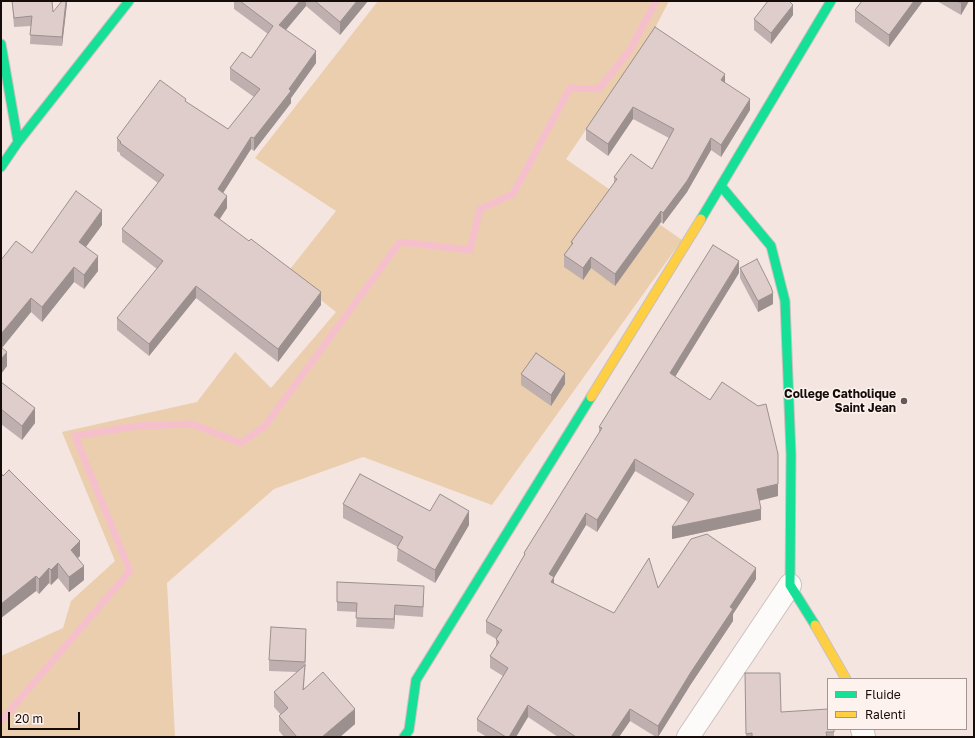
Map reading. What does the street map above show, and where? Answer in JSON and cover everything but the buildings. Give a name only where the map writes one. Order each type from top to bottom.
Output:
[{"type":"street","points":[[1,167],[18,142],[129,1]]},
{"type":"street","points":[[410,735],[416,680],[721,186],[831,1]]},
{"type":"street","points":[[1,44],[18,142]]},
{"type":"street","points":[[721,186],[771,246],[785,301],[791,455],[790,585],[824,639],[845,678]]},
{"type":"street","points":[[688,737],[790,585]]},
{"type":"shaded area","points":[[378,1],[669,1],[654,30],[566,159],[682,240],[492,505],[363,457],[274,489],[167,583],[175,737],[1,737],[1,656],[63,628],[71,601],[115,561],[62,432],[197,402],[235,352],[271,388],[336,312],[287,273],[336,211],[255,158]]},
{"type":"waterway","points":[[1,721],[130,571],[75,436],[137,426],[192,424],[241,443],[265,426],[400,242],[470,250],[480,209],[513,194],[570,88],[599,89],[630,50],[656,1]]},
{"type":"traffic: fast","points":[[1,167],[18,142],[129,1]]},
{"type":"traffic: fast","points":[[701,219],[831,1]]},
{"type":"traffic: fast","points":[[1,44],[18,142]]},
{"type":"traffic: fast","points":[[721,186],[771,246],[785,301],[791,455],[790,585],[815,625]]},
{"type":"traffic: fast","points":[[404,737],[409,730],[416,680],[591,397]]},
{"type":"traffic: slow","points":[[591,397],[701,219]]},
{"type":"traffic: slow","points":[[815,625],[845,678]]},
{"type":"place","name":"College Catholique Saint Jean","points":[[904,401]]}]
